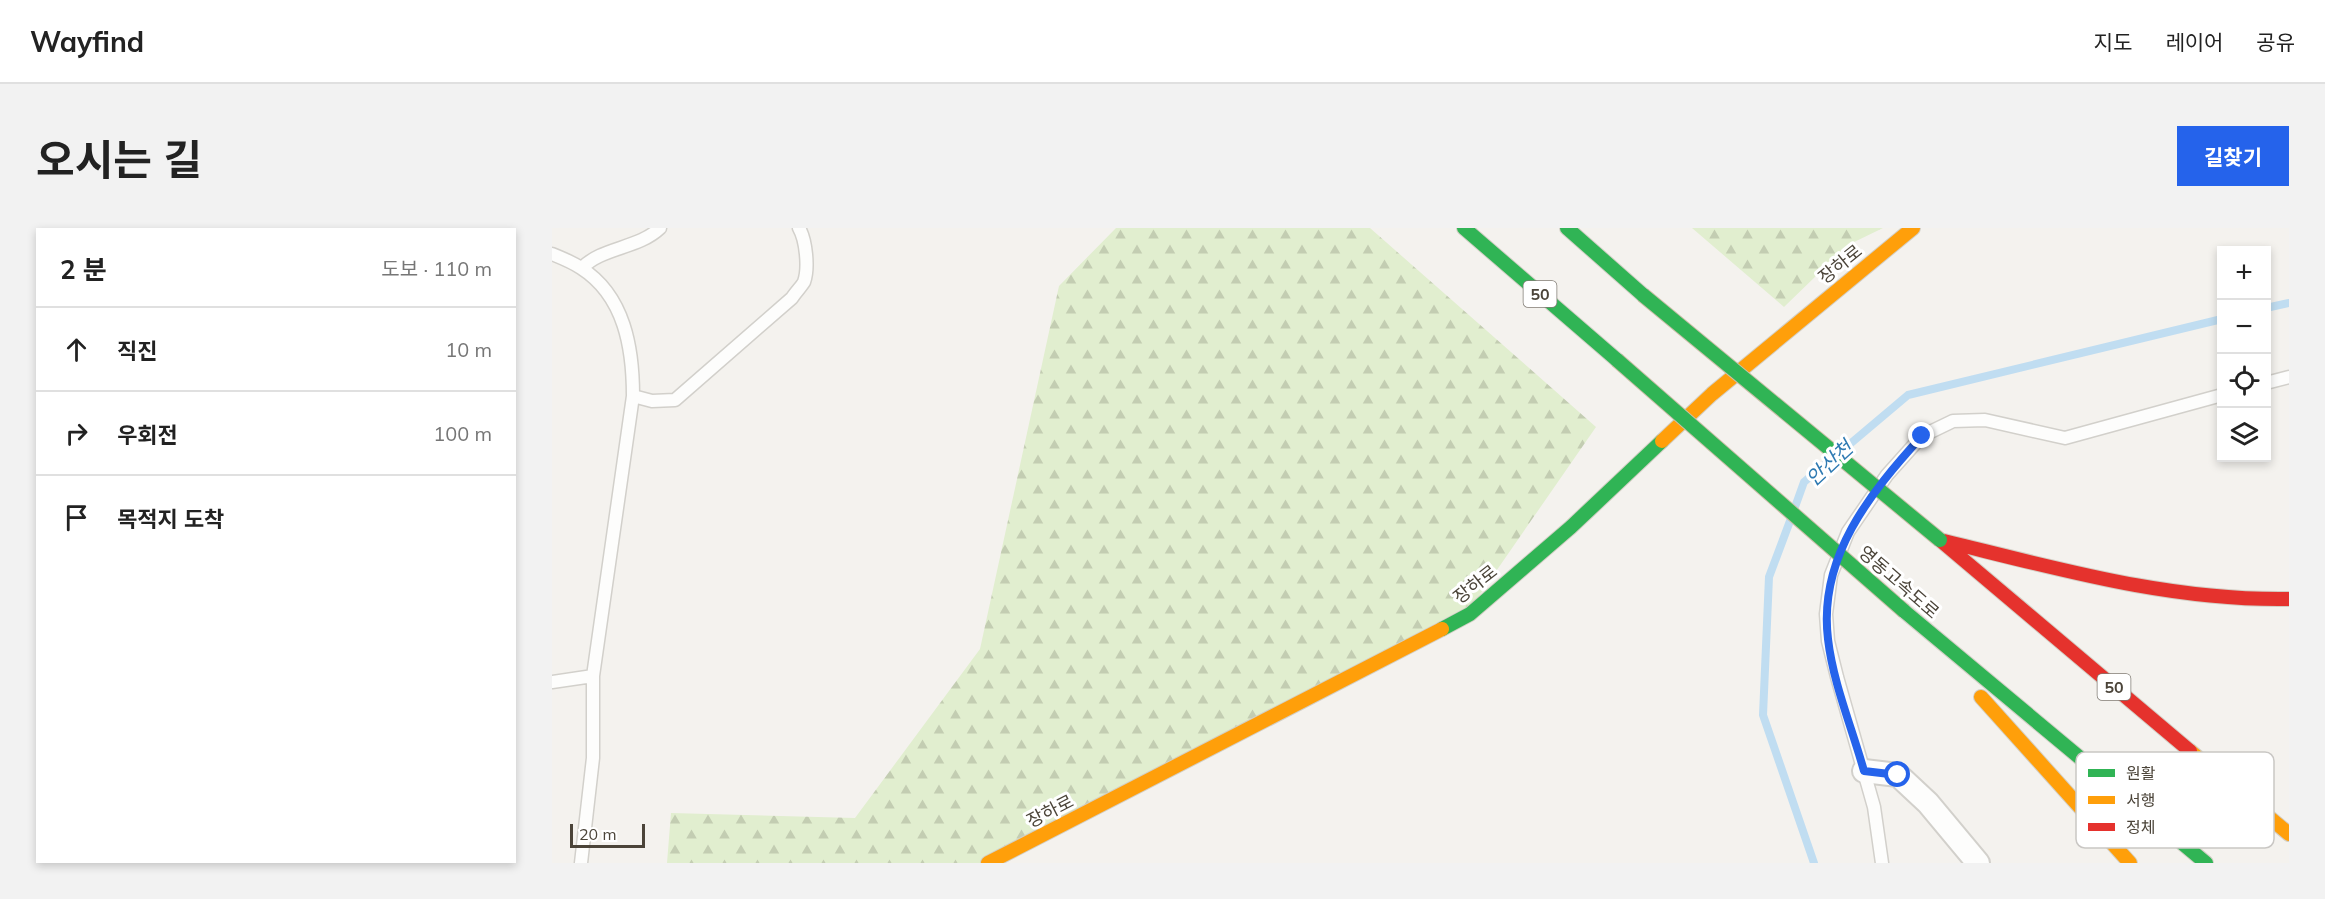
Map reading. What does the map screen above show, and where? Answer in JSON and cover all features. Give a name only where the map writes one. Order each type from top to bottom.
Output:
[{"type":"main road","name":"영동고속도로","points":[[1464,228],[1904,611],[2076,755]]},
{"type":"main road","name":"50","points":[[1568,228],[1643,295],[1940,540],[2192,752]]},
{"type":"main road","name":"장하로","points":[[988,863],[1470,614],[1571,527],[1712,394],[1913,228]]},
{"type":"main road","points":[[1940,540],[2149,589],[2212,600],[2289,599]]},
{"type":"main road","points":[[1904,611],[2076,803]]},
{"type":"main road","name":"50","points":[[2274,821],[2289,834]]},
{"type":"main road","points":[[2117,848],[2130,863]]},
{"type":"main road","name":"영동고속도로","points":[[2188,848],[2206,863]]},
{"type":"street","points":[[1864,771],[1898,775],[1928,803],[1978,863]]},
{"type":"lane","points":[[582,268],[591,259],[653,235],[660,228]]},
{"type":"lane","points":[[633,396],[652,401],[675,400],[792,298],[804,281],[806,261],[799,228]]},
{"type":"lane","points":[[552,254],[582,268],[608,291],[622,320],[633,357],[633,396],[593,676],[592,758],[581,863]]},
{"type":"lane","points":[[2271,382],[2289,378]]},
{"type":"lane","points":[[1882,863],[1874,807],[1828,641],[1826,614],[1831,575],[1848,532],[1887,475],[1922,436],[1953,421],[1985,420],[2065,438],[2217,396]]},
{"type":"lane","points":[[552,682],[593,676]]},
{"type":"green space","points":[[1116,228],[1370,228],[1596,427],[1474,603],[986,863],[667,863],[671,813],[855,818],[980,649],[1059,286]]},
{"type":"green space","points":[[1692,228],[1883,228],[1848,245],[1784,307]]},
{"type":"waterway","name":"안산천","points":[[2271,307],[2289,303]]},
{"type":"waterway","name":"안산천","points":[[1844,449],[1908,395],[2217,320]]},
{"type":"waterway","name":"안산천","points":[[1795,507],[1804,482],[1830,460]]},
{"type":"waterway","name":"안산천","points":[[1790,521],[1769,577],[1763,715],[1814,863]]},
{"type":"traffic: fast","points":[[1464,228],[1617,360]]},
{"type":"traffic: fast","points":[[1567,228],[1643,295]]},
{"type":"traffic: fast","points":[[1643,295],[1940,540]]},
{"type":"traffic: fast","points":[[1617,360],[1904,611]]},
{"type":"traffic: fast","points":[[1442,629],[1470,614],[1571,527],[1662,441]]},
{"type":"traffic: fast","points":[[1904,611],[2076,755]]},
{"type":"traffic: fast","points":[[2188,848],[2206,863]]},
{"type":"traffic: slow","points":[[1662,441],[1712,394],[1913,228]]},
{"type":"traffic: slow","points":[[988,863],[1442,629]]},
{"type":"traffic: slow","points":[[1981,697],[2076,803]]},
{"type":"traffic: slow","points":[[2274,821],[2289,834]]},
{"type":"traffic: slow","points":[[2117,848],[2130,863]]},
{"type":"traffic: jam","points":[[1940,540],[2190,751]]},
{"type":"traffic: jam","points":[[1944,541],[2072,572],[2158,589],[2201,595],[2289,599]]},
{"type":"route","points":[[1898,775],[1864,771],[1836,677],[1828,641],[1826,614],[1831,575],[1848,532],[1887,475],[1922,436]]}]
